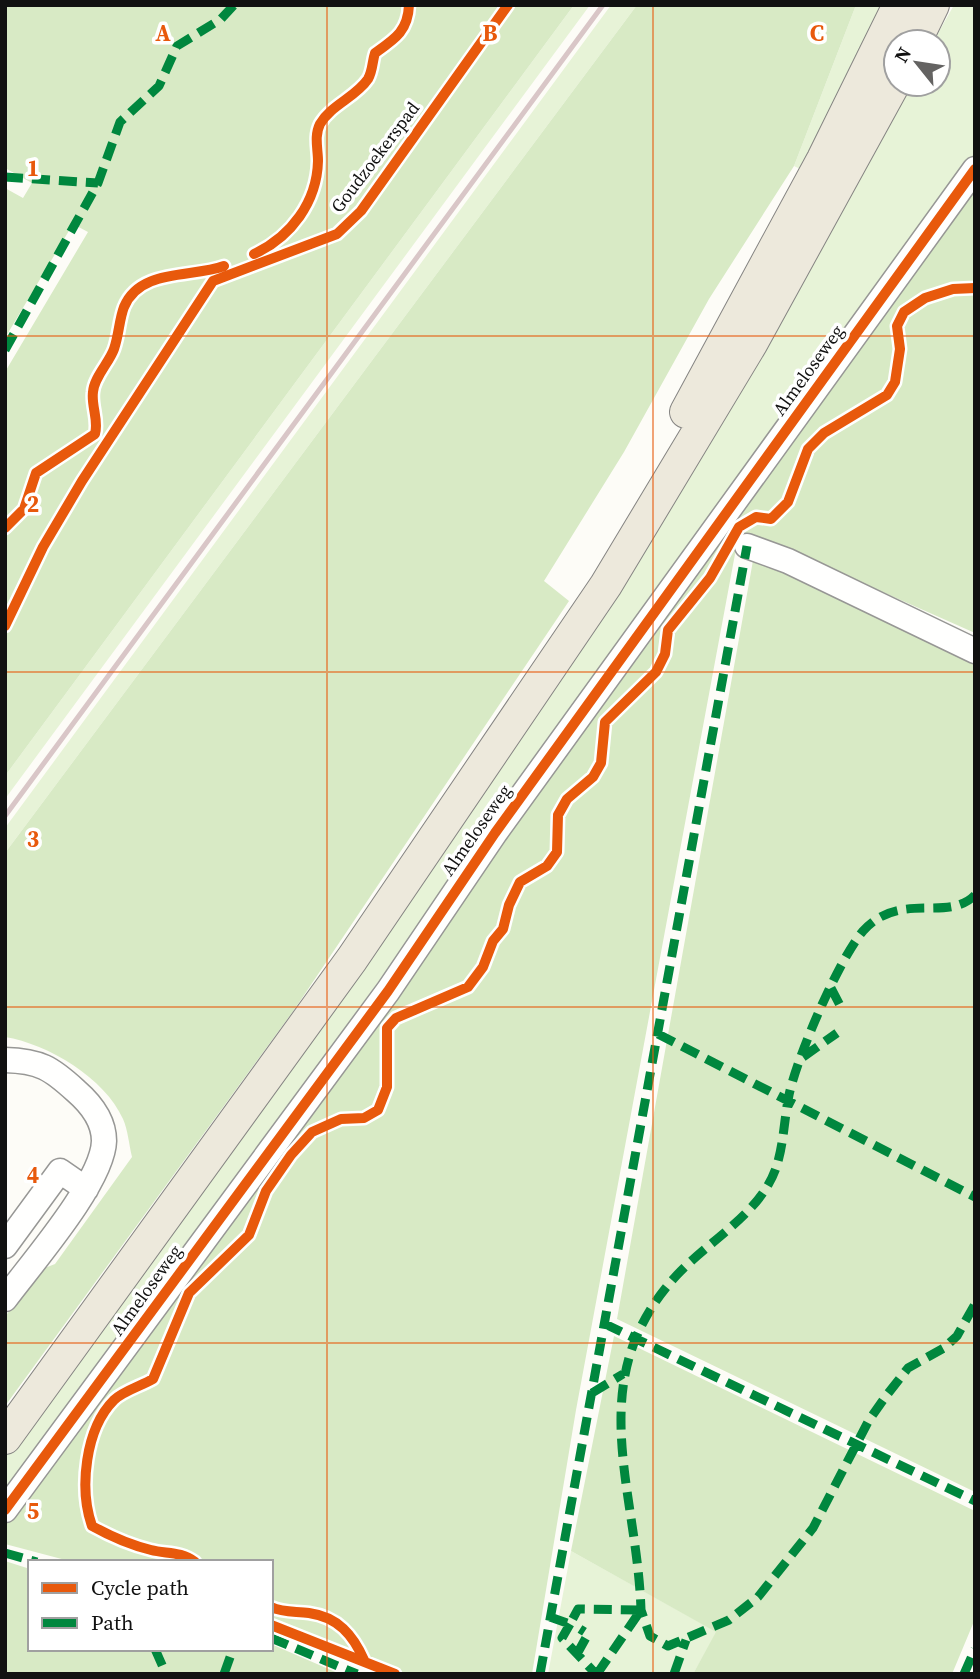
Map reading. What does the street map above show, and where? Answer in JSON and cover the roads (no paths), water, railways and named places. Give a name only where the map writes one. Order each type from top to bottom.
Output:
[{"type":"main road","points":[[550,663],[823,159],[899,5]]},
{"type":"main road","points":[[922,28],[933,5]]},
{"type":"main road","points":[[550,663],[606,585],[709,415],[886,98]]},
{"type":"main road","name":"Almeloseweg","points":[[5,1438],[352,959],[452,814],[550,663]]},
{"type":"street","name":"Almeloseweg","points":[[5,1510],[388,990],[495,832],[975,169]]},
{"type":"street","points":[[747,546],[788,561],[975,651]]},
{"type":"street","points":[[5,1060],[32,1061],[55,1073],[99,1116],[104,1141],[98,1166],[5,1277]]},
{"type":"street","points":[[7,1241],[60,1171],[81,1185]]},
{"type":"street","points":[[5,1299],[81,1185]]},
{"type":"railway","points":[[5,816],[603,5]]}]
